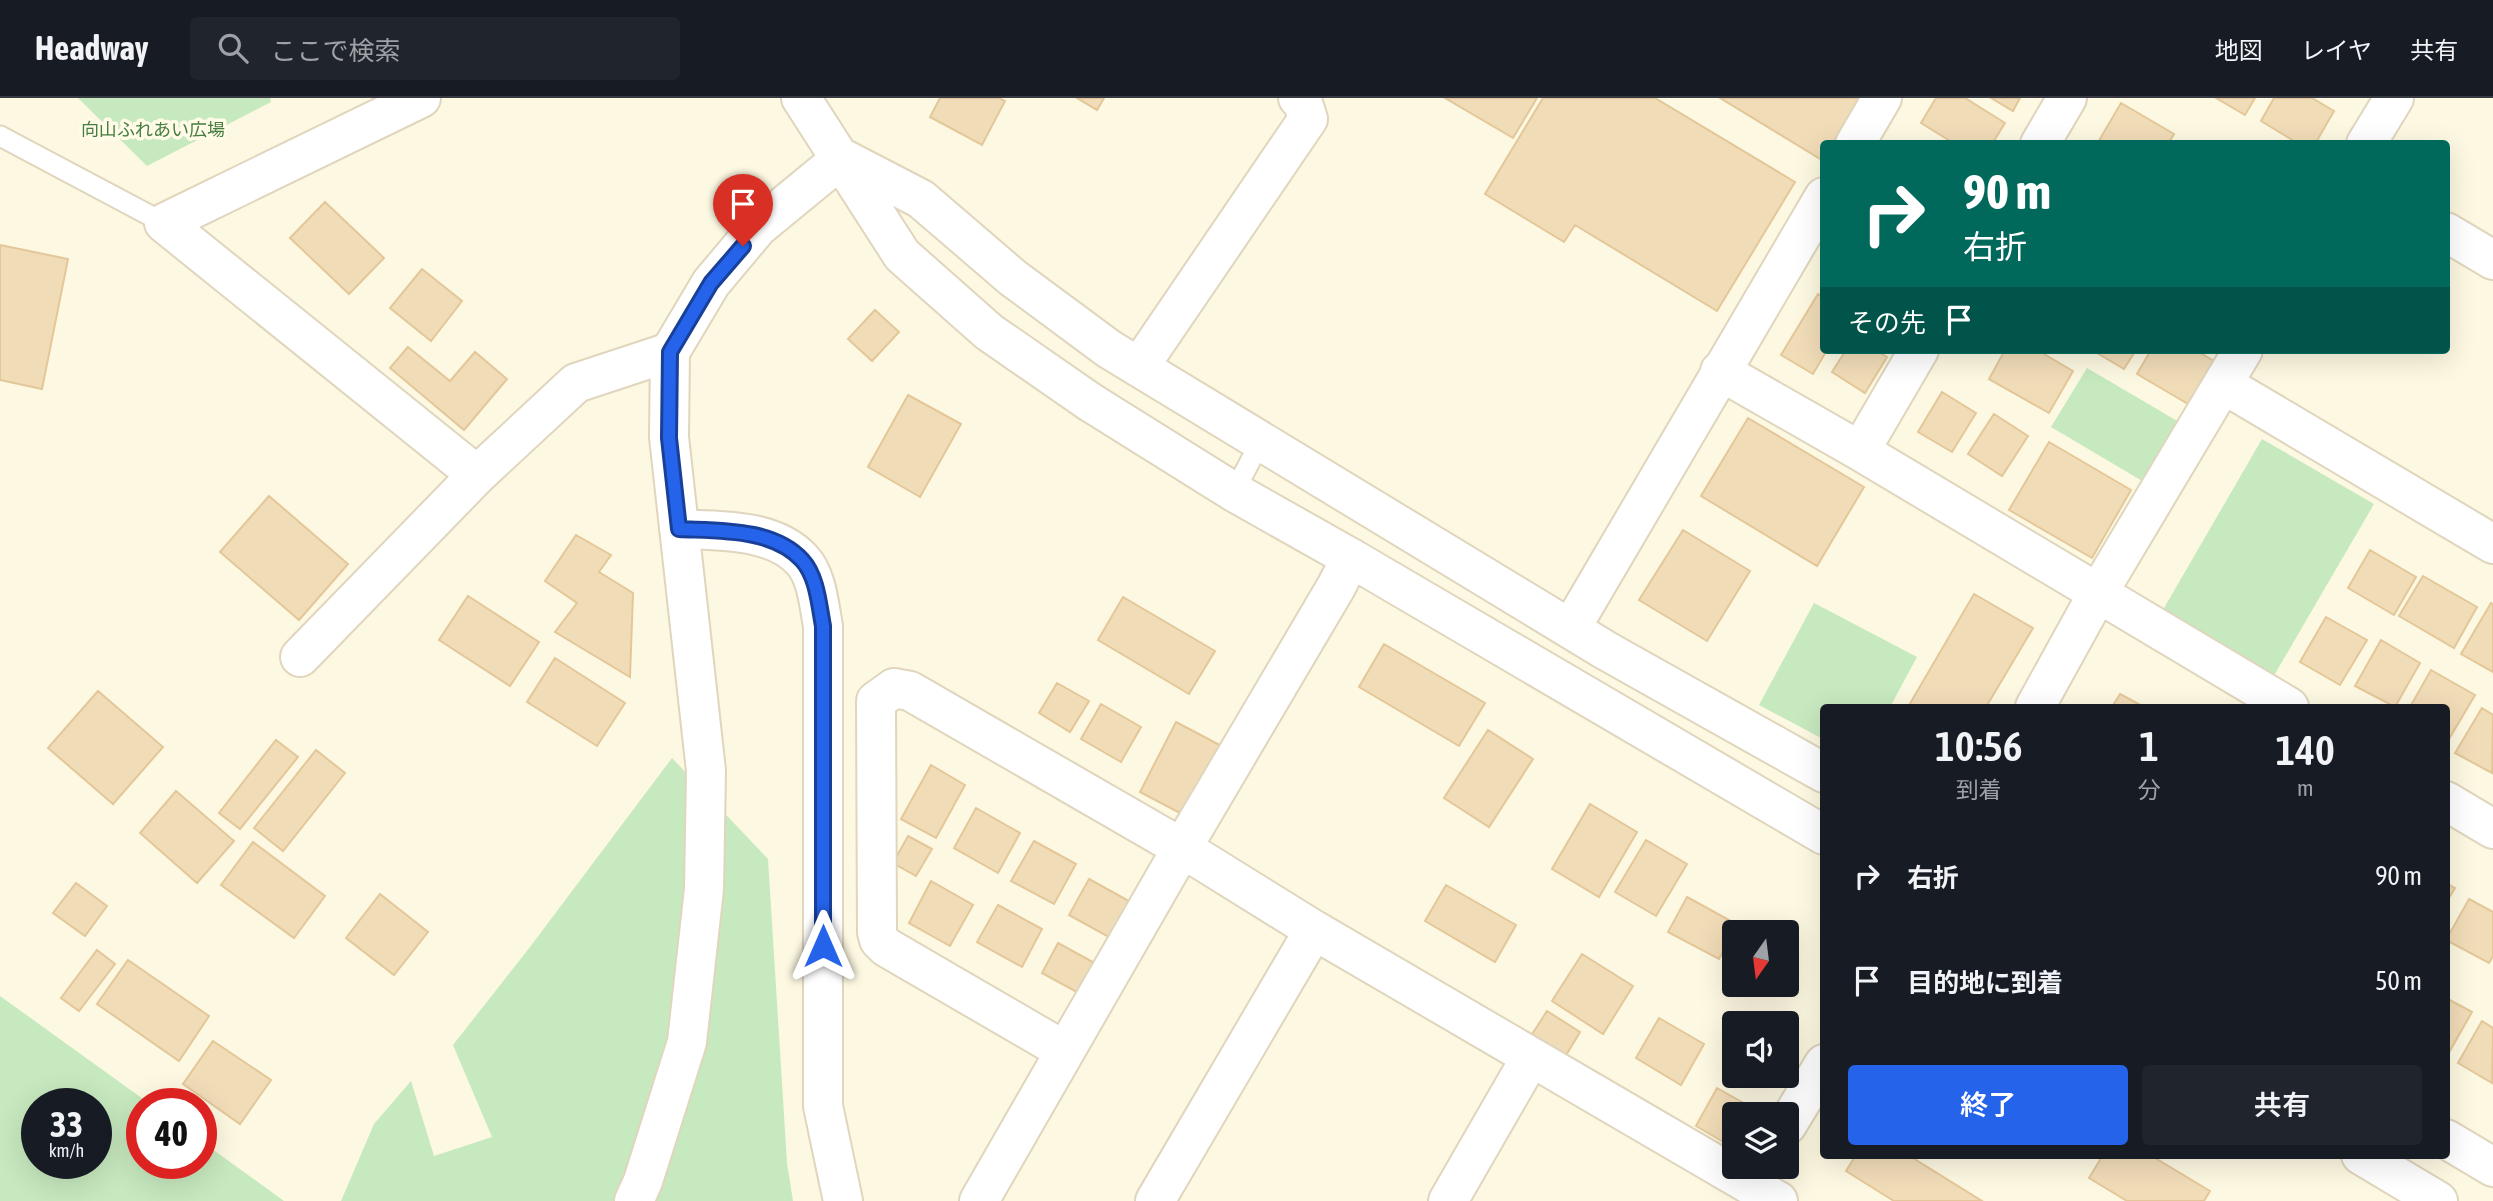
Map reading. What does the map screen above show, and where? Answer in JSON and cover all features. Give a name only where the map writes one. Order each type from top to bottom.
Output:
[{"type":"street","points":[[421,98],[164,223],[477,475]]},
{"type":"street","points":[[802,98],[902,254],[989,332],[1090,401],[1234,492],[1820,833]]},
{"type":"street","points":[[1139,367],[1308,119],[1302,100],[1298,98]]},
{"type":"street","points":[[1857,140],[1882,98]]},
{"type":"street","points":[[2042,140],[2067,98]]},
{"type":"street","points":[[2368,140],[2394,98]]},
{"type":"street","points":[[634,1201],[643,1181],[687,1042],[704,889],[706,771],[669,438],[670,352],[711,283],[758,227],[842,158]]},
{"type":"street","points":[[842,158],[921,200],[1013,278],[1109,349],[1265,434],[1605,650],[1820,771]]},
{"type":"street","points":[[1571,628],[1820,204]]},
{"type":"street","points":[[2450,234],[2493,260]]},
{"type":"street","points":[[300,657],[477,475],[576,383],[670,352]]},
{"type":"street","points":[[1860,451],[1917,354]]},
{"type":"street","points":[[2037,704],[2098,593],[2241,354]]},
{"type":"street","points":[[1720,371],[1860,451],[2283,704]]},
{"type":"street","points":[[2223,384],[2493,544]]},
{"type":"street","points":[[679,529],[736,533],[779,542],[802,560],[811,576],[817,598],[823,626],[823,1106],[843,1201]]},
{"type":"street","points":[[979,1201],[1351,558]]},
{"type":"street","points":[[1065,1051],[886,947],[879,940],[876,701],[894,688],[910,691],[1182,848],[1314,930],[1758,1189]]},
{"type":"street","points":[[2450,803],[2493,828]]},
{"type":"street","points":[[1155,1201],[1314,930]]},
{"type":"street","points":[[1448,1201],[1531,1057]]},
{"type":"street","points":[[1799,1105],[1820,1071]]},
{"type":"street","points":[[2450,1141],[2493,1167]]},
{"type":"street","points":[[2368,1159],[2438,1201]]},
{"type":"lane","points":[[0,136],[164,223]]},
{"type":"lane","points":[[1234,492],[1265,434]]},
{"type":"green space","name":"向山ふれあい広場","points":[[78,98],[270,98],[271,102],[147,166]]},
{"type":"green space","points":[[2087,368],[2179,422],[2144,482],[2051,427]]},
{"type":"green space","points":[[2262,439],[2374,504],[2272,679],[2160,615]]},
{"type":"green space","points":[[1814,603],[1917,657],[1892,704],[1820,704],[1820,737],[1759,705]]},
{"type":"green space","points":[[672,758],[768,859],[787,1163],[793,1201],[341,1201],[374,1124],[411,1081],[434,1156],[492,1137],[453,1045]]},
{"type":"green space","points":[[0,996],[128,1088],[126,1179],[217,1179],[217,1153],[284,1201],[0,1201]]},
{"type":"building","points":[[940,98],[999,98],[1005,101],[982,145],[930,117]]},
{"type":"building","points":[[1077,98],[1104,98],[1097,110]]},
{"type":"building","points":[[1445,98],[1537,98],[1513,138]]},
{"type":"building","points":[[1543,98],[1655,98],[1795,182],[1717,311],[1575,225],[1564,242],[1485,194]]},
{"type":"building","points":[[1720,98],[1860,98],[1834,140],[1820,140],[1820,159]]},
{"type":"building","points":[[1936,98],[1965,98],[2005,123],[1994,140],[1949,140],[1921,123]]},
{"type":"building","points":[[1991,98],[2020,98],[2013,111]]},
{"type":"building","points":[[2216,98],[2255,98],[2245,115]]},
{"type":"building","points":[[2274,98],[2312,98],[2334,111],[2317,140],[2292,140],[2261,121]]},
{"type":"building","points":[[2121,103],[2174,134],[2170,140],[2099,140]]},
{"type":"building","points":[[325,202],[384,258],[349,294],[290,238]]},
{"type":"building","points":[[0,245],[68,259],[42,389],[0,380]]},
{"type":"building","points":[[422,269],[462,301],[431,341],[390,308]]},
{"type":"building","points":[[1818,294],[1820,354],[1825,354],[1813,374],[1781,355]]},
{"type":"building","points":[[875,310],[899,332],[872,361],[848,339]]},
{"type":"building","points":[[408,347],[450,381],[475,352],[507,379],[464,430],[390,368]]},
{"type":"building","points":[[1843,354],[1882,354],[1887,357],[1865,393],[1832,372]]},
{"type":"building","points":[[2003,354],[2044,354],[2073,371],[2049,413],[1989,379]]},
{"type":"building","points":[[2099,354],[2133,354],[2124,369]]},
{"type":"building","points":[[2149,354],[2202,354],[2214,361],[2188,404],[2137,374]]},
{"type":"building","points":[[1942,392],[1976,413],[1952,452],[1918,432]]},
{"type":"building","points":[[908,395],[961,424],[920,497],[868,467]]},
{"type":"building","points":[[1994,414],[2028,436],[2002,476],[1968,454]]},
{"type":"building","points":[[1748,418],[1864,487],[1817,566],[1701,496]]},
{"type":"building","points":[[2049,442],[2131,490],[2092,558],[2009,510]]},
{"type":"building","points":[[269,496],[348,564],[299,620],[220,552]]},
{"type":"building","points":[[1683,530],[1750,571],[1707,641],[1639,600]]},
{"type":"building","points":[[576,535],[611,555],[599,572],[633,593],[630,677],[555,632],[577,603],[545,581]]},
{"type":"building","points":[[2370,550],[2416,577],[2394,615],[2348,588]]},
{"type":"building","points":[[2423,576],[2477,607],[2454,648],[2399,616]]},
{"type":"building","points":[[1974,594],[2033,628],[1988,704],[1910,704]]},
{"type":"building","points":[[468,596],[539,642],[510,686],[439,640]]},
{"type":"building","points":[[1123,597],[1215,651],[1189,694],[1098,640]]},
{"type":"building","points":[[2491,603],[2493,604],[2493,672],[2461,654]]},
{"type":"building","points":[[2326,617],[2367,640],[2340,685],[2300,662]]},
{"type":"building","points":[[2381,640],[2420,663],[2397,704],[2389,704],[2355,686]]},
{"type":"building","points":[[1384,644],[1485,703],[1459,746],[1359,687]]},
{"type":"building","points":[[555,658],[625,703],[597,746],[527,702]]},
{"type":"building","points":[[2431,670],[2475,695],[2450,737],[2450,704],[2412,704]]},
{"type":"building","points":[[1057,683],[1089,701],[1070,732],[1039,713]]},
{"type":"building","points":[[98,691],[163,747],[113,804],[48,748]]},
{"type":"building","points":[[2120,694],[2138,704],[2114,704]]},
{"type":"building","points":[[1101,704],[1141,727],[1121,762],[1081,739]]},
{"type":"building","points":[[2482,708],[2493,715],[2492,773],[2455,753]]},
{"type":"building","points":[[1176,722],[1231,751],[1195,821],[1140,792]]},
{"type":"building","points":[[1488,730],[1533,759],[1489,827],[1444,798]]},
{"type":"building","points":[[276,740],[298,757],[240,829],[219,813]]},
{"type":"building","points":[[316,750],[345,773],[283,851],[254,828]]},
{"type":"building","points":[[931,765],[965,785],[936,838],[901,819]]},
{"type":"building","points":[[176,791],[234,841],[197,883],[140,833]]},
{"type":"building","points":[[1590,804],[1637,832],[1599,897],[1552,869]]},
{"type":"building","points":[[976,808],[1020,833],[998,873],[954,848]]},
{"type":"building","points":[[908,836],[932,849],[916,876],[893,863]]},
{"type":"building","points":[[1646,840],[1687,864],[1656,916],[1615,892]]},
{"type":"building","points":[[1034,841],[1076,864],[1054,904],[1011,881]]},
{"type":"building","points":[[253,842],[325,896],[294,938],[221,885]]},
{"type":"building","points":[[1089,879],[1136,905],[1116,941],[1069,915]]},
{"type":"building","points":[[931,881],[973,905],[950,946],[909,923]]},
{"type":"building","points":[[76,883],[107,906],[85,936],[53,913]]},
{"type":"building","points":[[1446,885],[1516,925],[1495,962],[1425,921]]},
{"type":"building","points":[[380,894],[428,932],[394,975],[346,938]]},
{"type":"building","points":[[1687,897],[1729,920],[1722,920],[1722,954],[1719,959],[1668,932]]},
{"type":"building","points":[[2469,899],[2493,912],[2493,956],[2489,963],[2450,942],[2450,933]]},
{"type":"building","points":[[998,905],[1042,929],[1022,967],[977,942]]},
{"type":"building","points":[[1058,943],[1100,966],[1084,996],[1042,973]]},
{"type":"building","points":[[97,950],[115,964],[79,1011],[61,998]]},
{"type":"building","points":[[1582,954],[1633,986],[1603,1034],[1552,1001]]},
{"type":"building","points":[[128,960],[209,1016],[179,1061],[97,1004]]},
{"type":"building","points":[[2450,1000],[2472,1012],[2450,1051]]},
{"type":"building","points":[[1547,1011],[1580,1032],[1565,1057],[1531,1036]]},
{"type":"building","points":[[1659,1018],[1704,1044],[1681,1085],[1636,1058]]},
{"type":"building","points":[[2482,1021],[2493,1028],[2492,1083],[2458,1063]]},
{"type":"building","points":[[213,1041],[271,1080],[240,1124],[217,1108],[217,1088],[189,1088],[183,1084]]},
{"type":"building","points":[[1717,1088],[1742,1102],[1722,1102],[1722,1141],[1696,1126]]},
{"type":"building","points":[[1854,1159],[1914,1159],[1982,1201],[1894,1201],[1846,1171]]},
{"type":"building","points":[[2101,1159],[2157,1159],[2210,1191],[2204,1201],[2127,1201],[2089,1178]]},
{"type":"route","points":[[743,246],[711,283],[670,352],[669,438],[679,529],[736,533],[779,542],[802,560],[811,576],[823,626],[823,946]]}]
